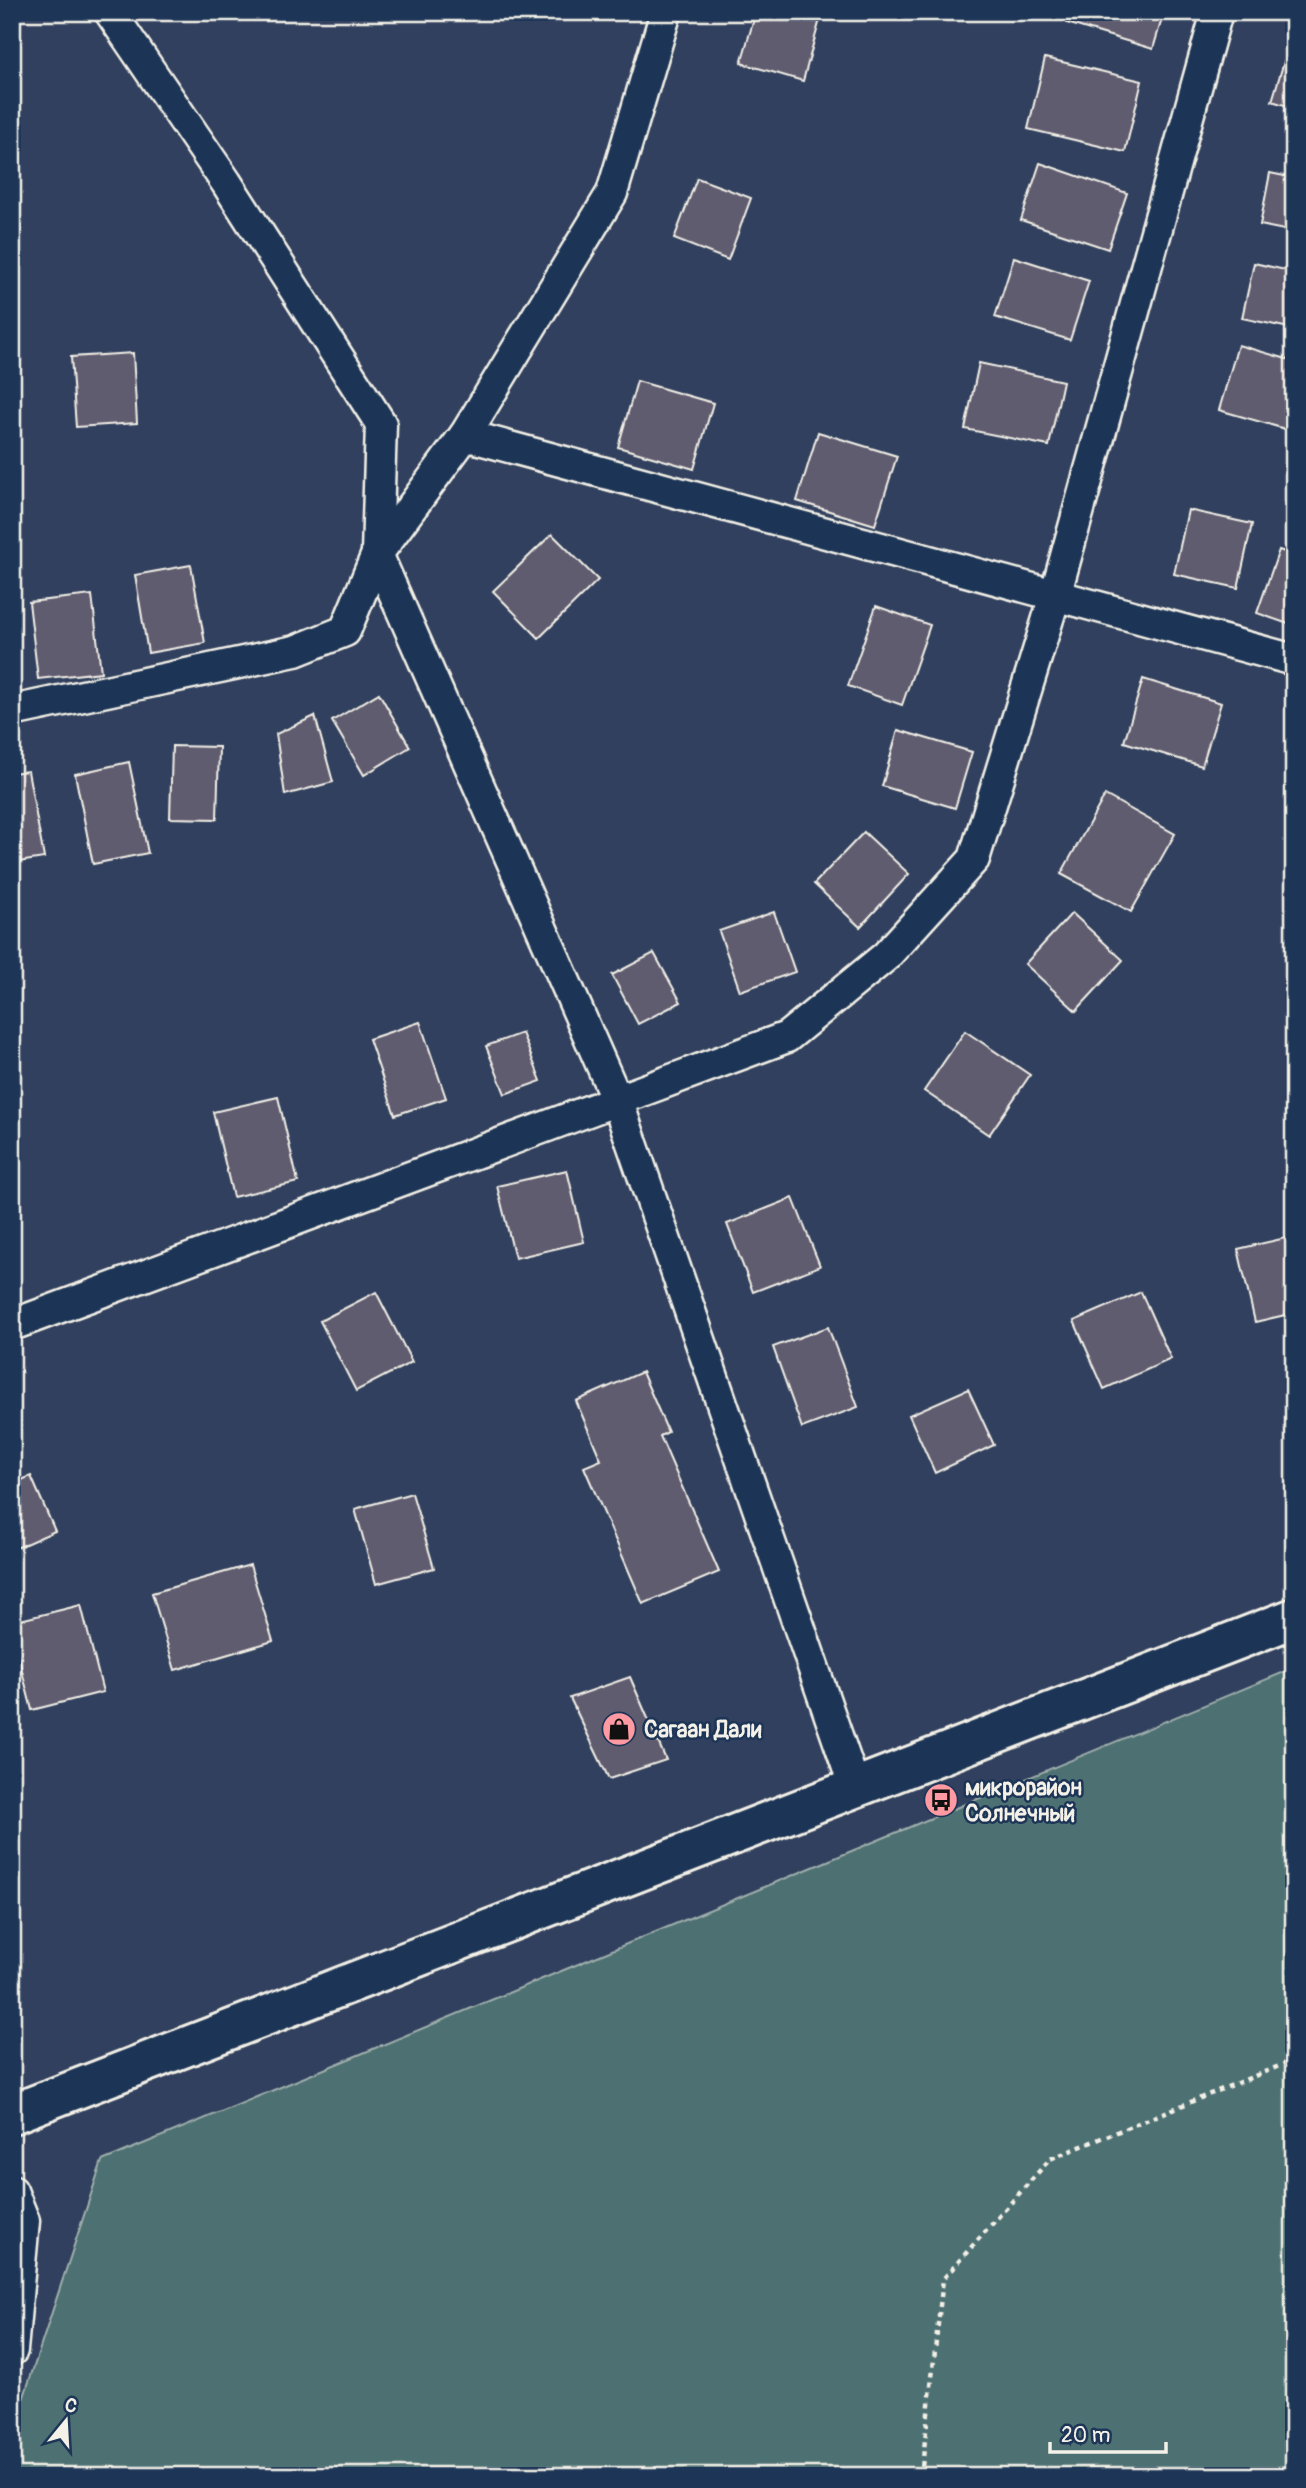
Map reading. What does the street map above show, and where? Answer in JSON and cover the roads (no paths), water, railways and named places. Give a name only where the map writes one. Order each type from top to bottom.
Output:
[{"type":"main road","points":[[12,2114],[1294,1618]]},
{"type":"street","points":[[110,12],[226,181],[381,424],[377,554],[617,1100],[855,1788]]},
{"type":"street","points":[[12,711],[295,651],[345,631],[377,554],[465,435],[612,193],[666,12]]},
{"type":"street","points":[[12,1325],[786,1037],[886,956],[974,859],[1055,596],[1217,12]]},
{"type":"street","points":[[465,435],[1294,660]]},
{"type":"street","points":[[12,2191],[24,2221],[12,2350]]},
{"type":"place","name":"Сагаан Дали","points":[[619,1729]]},
{"type":"place","name":"микрорайон Солнечный","points":[[941,1800]]}]
